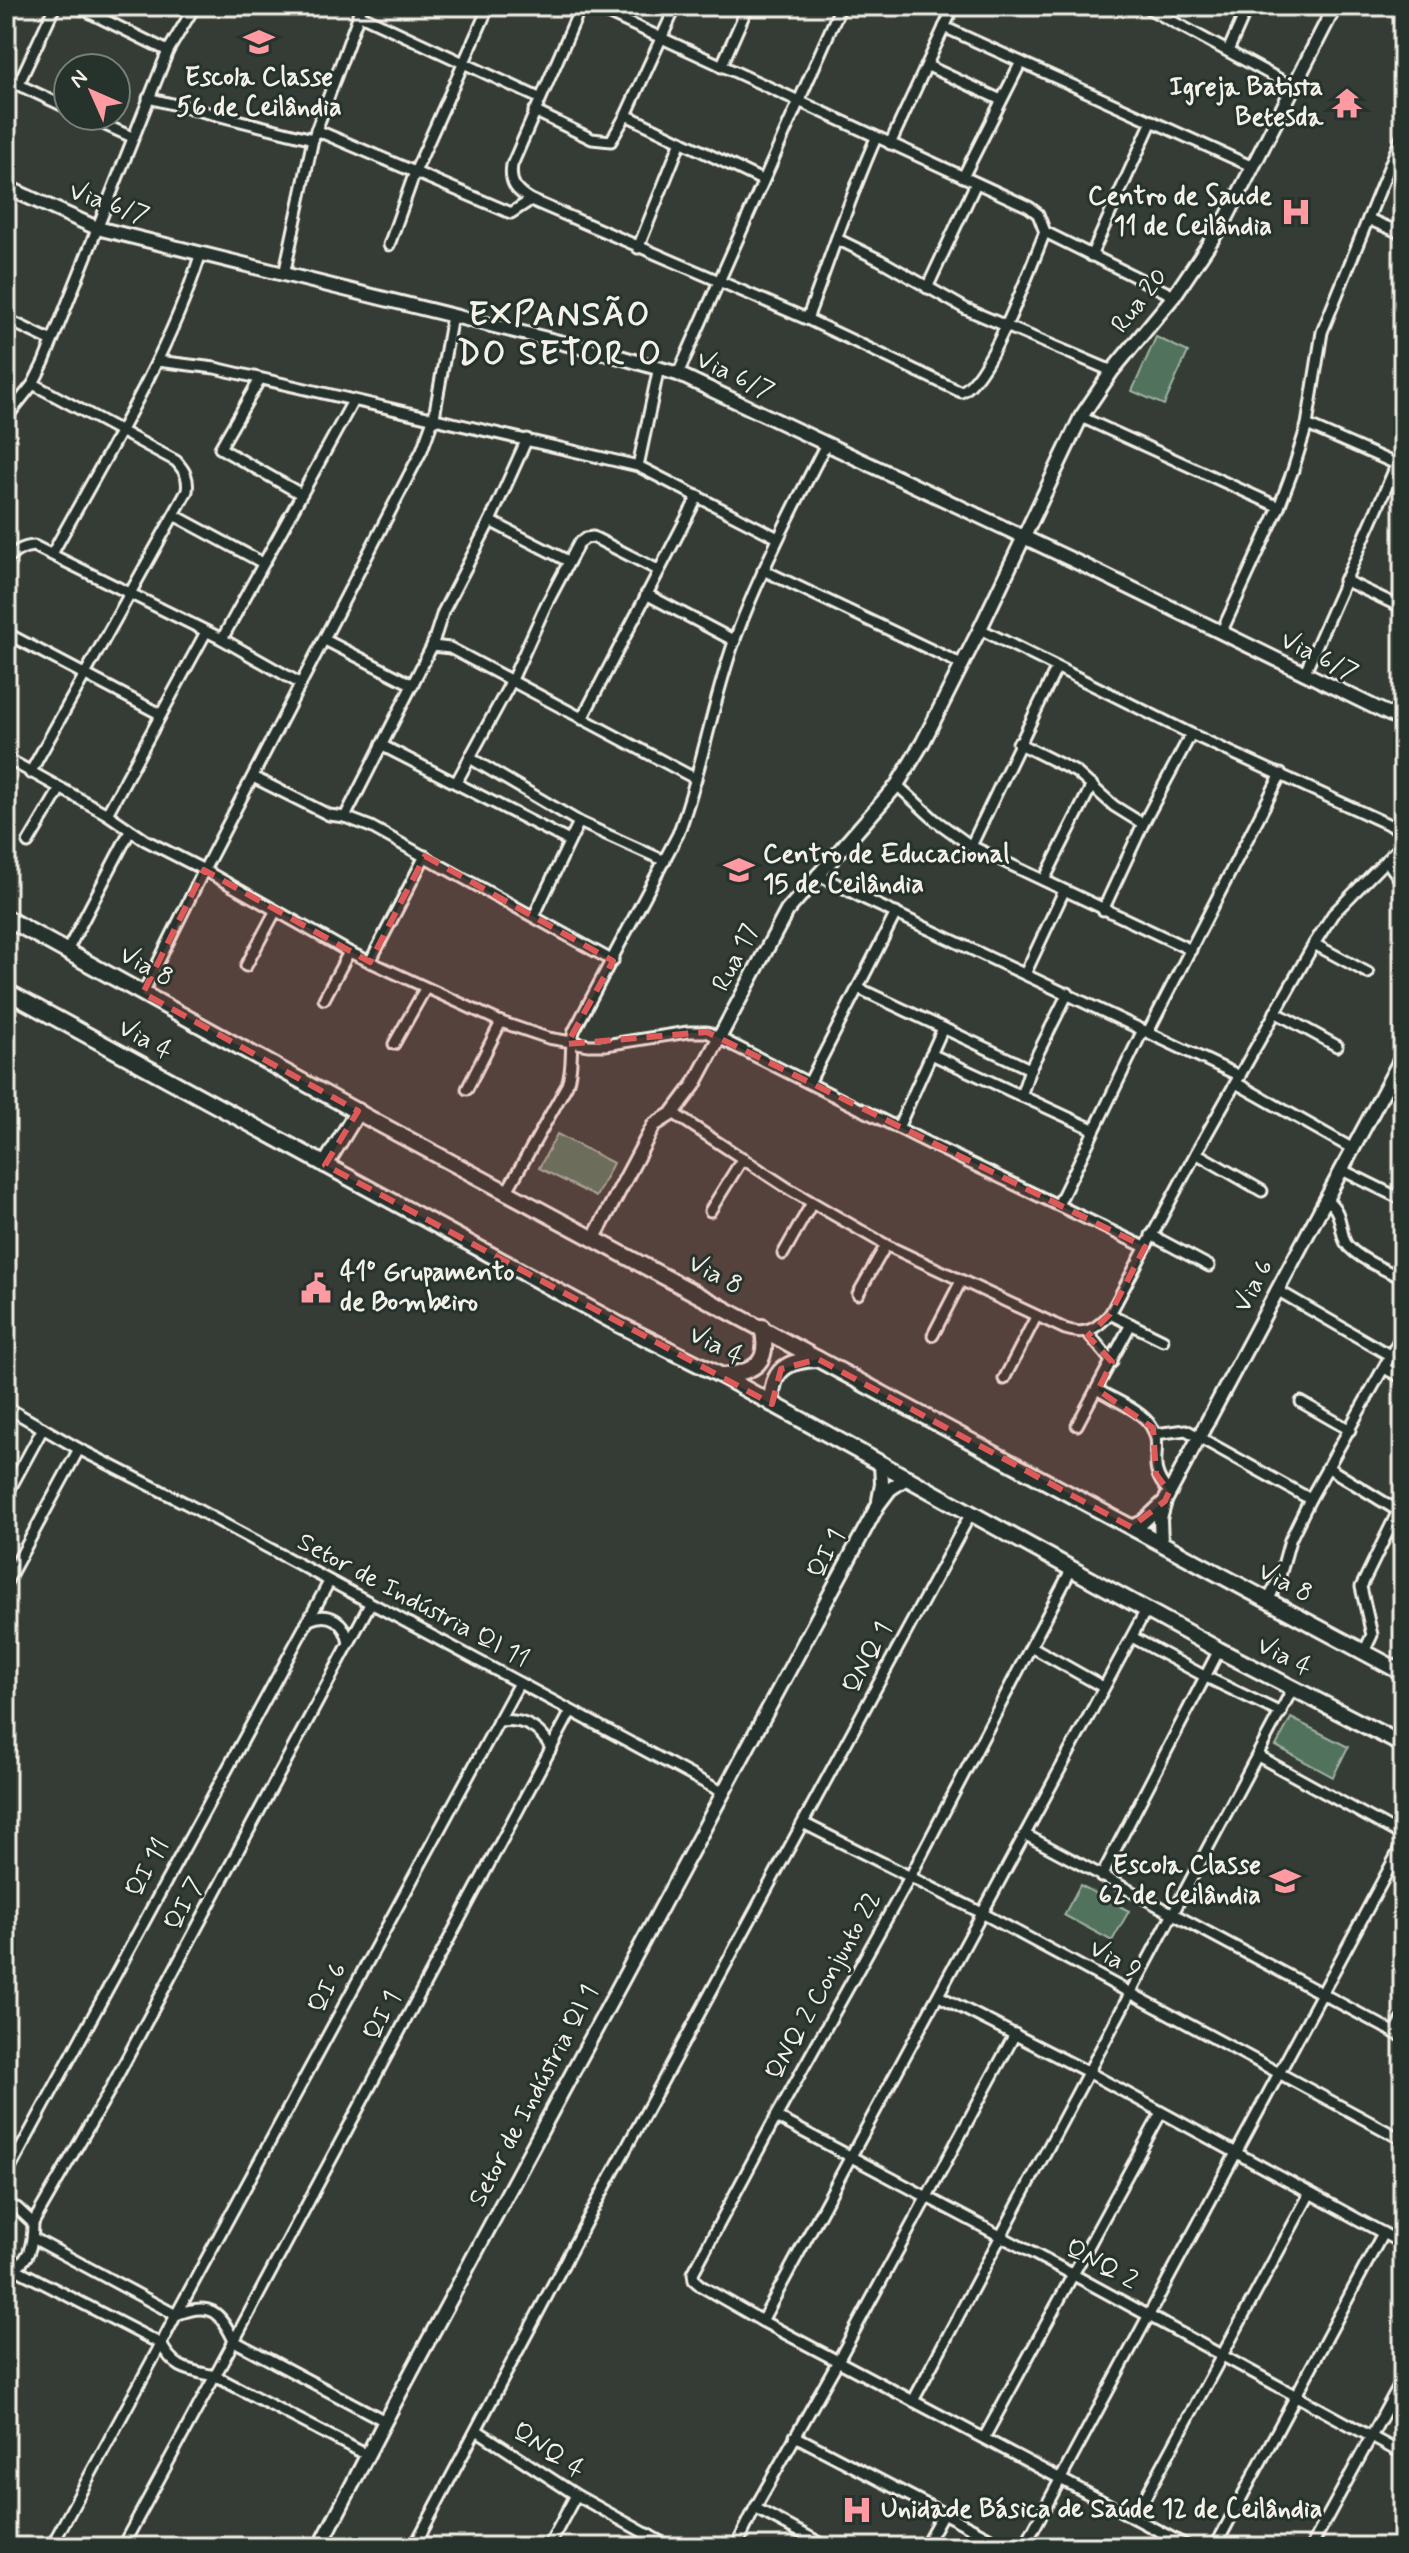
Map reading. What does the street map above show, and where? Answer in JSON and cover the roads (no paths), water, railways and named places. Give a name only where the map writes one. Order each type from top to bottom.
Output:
[{"type":"main road","name":"Via 8","points":[[6,918],[358,1111],[1403,1673]]},
{"type":"main road","name":"Via 4","points":[[6,991],[618,1324],[722,1376],[908,1477],[1219,1650],[1403,1745]]},
{"type":"main road","points":[[325,1165],[358,1111]]},
{"type":"main road","points":[[722,1376],[747,1372],[761,1360],[765,1349],[762,1327]]},
{"type":"main road","points":[[772,1404],[771,1390],[781,1369],[793,1362],[818,1359]]},
{"type":"street","points":[[18,85],[55,6]]},
{"type":"street","points":[[76,6],[168,51]]},
{"type":"street","points":[[6,418],[33,384],[168,51],[195,6]]},
{"type":"street","points":[[389,245],[415,172],[489,6]]},
{"type":"street","points":[[581,6],[512,165],[510,175],[513,185],[531,200],[807,319],[961,392],[970,388],[979,377],[1005,326],[1045,232]]},
{"type":"street","points":[[592,6],[1029,207],[1038,214],[1045,232],[1174,296]]},
{"type":"street","points":[[534,111],[604,142],[611,141],[676,6]]},
{"type":"street","points":[[721,67],[748,6]]},
{"type":"street","points":[[678,374],[841,6]]},
{"type":"street","points":[[890,144],[954,6]]},
{"type":"street","points":[[1144,6],[1157,9],[1292,86]]},
{"type":"street","points":[[1228,51],[1248,6]]},
{"type":"street","name":"Rua 20","points":[[1022,537],[1081,417],[1112,371],[1174,296],[1227,217],[1335,6]]},
{"type":"street","points":[[284,275],[315,134],[360,10],[462,63],[539,98]]},
{"type":"street","points":[[944,27],[1253,167]]},
{"type":"street","points":[[963,177],[1021,62]]},
{"type":"street","points":[[928,66],[1001,100]]},
{"type":"street","points":[[6,79],[52,101]]},
{"type":"street","points":[[148,98],[315,134],[511,213],[531,200]]},
{"type":"street","points":[[626,115],[762,180]]},
{"type":"street","points":[[1091,256],[1152,121]]},
{"type":"street","points":[[121,132],[132,137]]},
{"type":"street","points":[[1221,633],[1279,507],[1307,425],[1322,332],[1403,133]]},
{"type":"street","points":[[807,319],[840,224],[876,138]]},
{"type":"street","points":[[638,248],[681,141]]},
{"type":"street","points":[[927,288],[976,183]]},
{"type":"street","name":"Via 6/7","points":[[6,187],[97,228],[678,374],[1403,721]]},
{"type":"street","points":[[1368,219],[1403,234]]},
{"type":"street","points":[[837,239],[966,309],[1112,371]]},
{"type":"street","points":[[52,554],[157,361],[200,256]]},
{"type":"street","points":[[143,993],[422,450],[434,417],[452,316]]},
{"type":"street","points":[[6,319],[52,341]]},
{"type":"street","points":[[157,361],[215,368],[638,466],[778,538]]},
{"type":"street","points":[[638,466],[659,367]]},
{"type":"street","points":[[260,379],[220,448],[301,494]]},
{"type":"street","points":[[30,773],[187,491],[186,471],[176,461],[33,384]]},
{"type":"street","points":[[222,639],[353,401]]},
{"type":"street","points":[[1081,417],[1279,507]]},
{"type":"street","points":[[1307,425],[1394,469],[1403,479]]},
{"type":"street","points":[[345,817],[432,646],[443,612],[490,521],[527,439]]},
{"type":"street","points":[[507,1191],[567,1085],[573,1069],[571,1043],[574,1031],[665,861],[683,820],[735,641],[763,570],[826,444]]},
{"type":"street","points":[[1304,674],[1403,450]]},
{"type":"street","points":[[582,719],[698,496]]},
{"type":"street","points":[[174,515],[263,563]]},
{"type":"street","points":[[490,521],[568,561]]},
{"type":"street","points":[[456,783],[511,682],[579,543],[593,537],[658,570]]},
{"type":"street","name":"Rua 17","points":[[594,1238],[654,1125],[673,1113],[683,1102],[775,930],[817,874],[897,785],[923,742],[980,629],[1022,537]]},
{"type":"street","points":[[6,561],[24,547],[34,546],[222,639],[301,684]]},
{"type":"street","points":[[763,570],[961,664]]},
{"type":"street","points":[[1344,580],[1403,608]]},
{"type":"street","points":[[646,594],[735,641]]},
{"type":"street","points":[[980,629],[1191,734],[1403,831]]},
{"type":"street","points":[[107,814],[206,632]]},
{"type":"street","points":[[6,633],[160,714]]},
{"type":"street","points":[[325,640],[413,685]]},
{"type":"street","points":[[432,646],[450,648],[696,779]]},
{"type":"street","points":[[971,846],[1056,669]]},
{"type":"street","points":[[1103,910],[1143,824],[1191,734]]},
{"type":"street","points":[[1018,743],[1076,772],[1114,806],[1143,824]]},
{"type":"street","points":[[381,745],[569,841]]},
{"type":"street","points":[[6,758],[107,814],[130,831],[349,952],[501,1022],[571,1043],[605,1045],[698,1031],[720,1037],[898,1128],[1145,1247]]},
{"type":"street","points":[[470,758],[579,822],[665,861]]},
{"type":"street","points":[[1058,1205],[1093,1129],[1191,950],[1281,774]]},
{"type":"street","points":[[253,777],[329,815],[345,817],[371,827],[613,961]]},
{"type":"street","points":[[897,785],[935,820],[971,846],[1191,950]]},
{"type":"street","points":[[1044,880],[1092,785]]},
{"type":"street","points":[[28,843],[60,789]]},
{"type":"street","points":[[534,916],[579,822]]},
{"type":"street","points":[[67,951],[130,831]]},
{"type":"street","points":[[673,1113],[812,1203],[886,1245],[1036,1317],[1078,1333],[1087,1332],[1110,1314],[1196,1153],[1333,914],[1403,843]]},
{"type":"street","points":[[370,962],[425,856]]},
{"type":"street","points":[[1386,860],[1403,884]]},
{"type":"street","points":[[817,874],[1146,1031],[1238,1080],[1353,1149]]},
{"type":"street","points":[[1025,974],[1064,891]]},
{"type":"street","points":[[246,966],[275,912]]},
{"type":"street","points":[[809,1083],[896,913]]},
{"type":"street","points":[[1314,944],[1368,973]]},
{"type":"street","points":[[324,999],[349,952]]},
{"type":"street","points":[[858,988],[1030,1069]]},
{"type":"street","points":[[394,1044],[425,989]]},
{"type":"street","points":[[1021,1096],[1030,1069],[1068,993]]},
{"type":"street","points":[[1275,1012],[1337,1046]]},
{"type":"street","points":[[467,1089],[501,1022]]},
{"type":"street","points":[[898,1128],[943,1028]]},
{"type":"street","points":[[931,1054],[1093,1129]]},
{"type":"street","name":"Via 6","points":[[1161,1543],[1160,1519],[1167,1497],[1403,1055]]},
{"type":"street","points":[[1196,1153],[1262,1191]]},
{"type":"street","points":[[710,1211],[743,1158]]},
{"type":"street","points":[[1342,1170],[1403,1200]]},
{"type":"street","points":[[1326,1199],[1339,1213],[1344,1240],[1350,1250],[1403,1279]]},
{"type":"street","points":[[783,1254],[812,1203]]},
{"type":"street","points":[[1151,1235],[1209,1266]]},
{"type":"street","points":[[858,1294],[886,1245]]},
{"type":"street","points":[[933,1335],[961,1281]]},
{"type":"street","points":[[1277,1290],[1391,1356]]},
{"type":"street","points":[[1110,1314],[1163,1340]]},
{"type":"street","points":[[1004,1379],[1036,1317]]},
{"type":"street","points":[[1077,1425],[1131,1324]]},
{"type":"street","points":[[1087,1332],[1112,1362]]},
{"type":"street","points":[[1268,1601],[1280,1576],[1290,1540],[1310,1499],[1403,1333]]},
{"type":"street","points":[[1384,1368],[1403,1378]]},
{"type":"street","points":[[1098,1390],[1145,1418],[1155,1434],[1156,1474],[1167,1497],[1143,1522],[1131,1527]]},
{"type":"street","points":[[1301,1402],[1350,1430]]},
{"type":"street","name":"Setor de Indústria QI 11","points":[[6,1407],[79,1449],[724,1793]]},
{"type":"street","points":[[6,1496],[43,1428]]},
{"type":"street","points":[[1155,1434],[1186,1430],[1310,1499]]},
{"type":"street","points":[[6,1583],[79,1449]]},
{"type":"street","name":"QI 1","points":[[878,1505],[882,1484],[881,1463]]},
{"type":"street","points":[[1327,1467],[1401,1513],[1361,1587],[1372,1635],[1364,1652]]},
{"type":"street","name":"QI 1","points":[[724,1793],[878,1505],[890,1489],[908,1477]]},
{"type":"street","name":"QNQ 1","points":[[803,1823],[971,1513]]},
{"type":"street","points":[[1072,1568],[1032,1647],[1103,1687]]},
{"type":"street","name":"QI 11","points":[[6,2176],[329,1582]]},
{"type":"street","name":"QI 7","points":[[33,2223],[111,2088],[370,1604]]},
{"type":"street","points":[[1146,1610],[762,2321],[1189,2547]]},
{"type":"street","points":[[308,1620],[324,1615],[332,1617],[347,1631],[349,1643]]},
{"type":"street","points":[[1132,1637],[1281,1713]]},
{"type":"street","name":"QNQ 2 Conjunto 22","points":[[762,2321],[694,2280],[696,2263],[911,1875],[1032,1647]]},
{"type":"street","points":[[1101,1877],[1219,1650]]},
{"type":"street","name":"QI 6","points":[[176,2315],[519,1683]]},
{"type":"street","points":[[913,2401],[1293,1688]]},
{"type":"street","name":"QI 1","points":[[234,2341],[571,1711]]},
{"type":"street","points":[[498,1721],[517,1719],[525,1722],[546,1739],[551,1748]]},
{"type":"street","points":[[1258,1756],[1403,1836]]},
{"type":"street","name":"Setor de Indústria QI 1","points":[[320,2547],[724,1793]]},
{"type":"street","points":[[478,2431],[585,2224],[803,1823]]},
{"type":"street","name":"Via 9","points":[[803,1823],[911,1875],[1403,2140]]},
{"type":"street","points":[[1026,1835],[1399,2035],[1403,2019]]},
{"type":"street","points":[[1024,2547],[1403,1843]]},
{"type":"street","points":[[939,1996],[1088,2072],[1403,2244]]},
{"type":"street","points":[[736,2547],[1015,2034]]},
{"type":"street","points":[[984,2438],[1161,2113]]},
{"type":"street","name":"QNQ 2","points":[[776,2117],[1403,2454]]},
{"type":"street","points":[[1134,2518],[1309,2195]]},
{"type":"street","points":[[6,2205],[17,2208],[33,2223],[28,2256],[10,2269],[161,2344],[169,2359],[183,2369],[215,2376],[367,2455]]},
{"type":"street","points":[[1215,2547],[1383,2233]]},
{"type":"street","points":[[33,2238],[176,2315]]},
{"type":"street","points":[[51,2547],[176,2315],[193,2308],[210,2309],[225,2321],[234,2341],[385,2421]]},
{"type":"street","points":[[122,2547],[234,2341]]},
{"type":"street","points":[[1311,2547],[1403,2378]]},
{"type":"street","name":"QNQ 4","points":[[414,2547],[478,2431],[576,2495],[670,2547]]},
{"type":"street","points":[[795,2436],[1008,2547]]},
{"type":"street","points":[[548,2547],[576,2495]]},
{"type":"street","points":[[755,2508],[828,2547]]},
{"type":"street","points":[[924,2547],[943,2513]]},
{"type":"street","points":[[640,2547],[648,2534]]},
{"type":"place","name":"Escola Classe 56 de Ceilândia","points":[[259,42]]},
{"type":"place","name":"Igreja Batista Betesda","points":[[1347,103]]},
{"type":"place","name":"Centro de Saude 11 de Ceilândia","points":[[1296,212]]},
{"type":"place","name":"Centro de Educacional 15 de Ceilândia","points":[[739,870]]},
{"type":"place","name":"41º Grupamento de Bombeiro","points":[[316,1288]]},
{"type":"place","name":"Escola Classe 62 de Ceilândia","points":[[1285,1881]]},
{"type":"place","name":"Unidade Básica de Saúde 12 de Ceilândia","points":[[857,2510]]},
{"type":"district","name":"EXPANSÃO DO SETOR O","points":[[560,334]]}]
